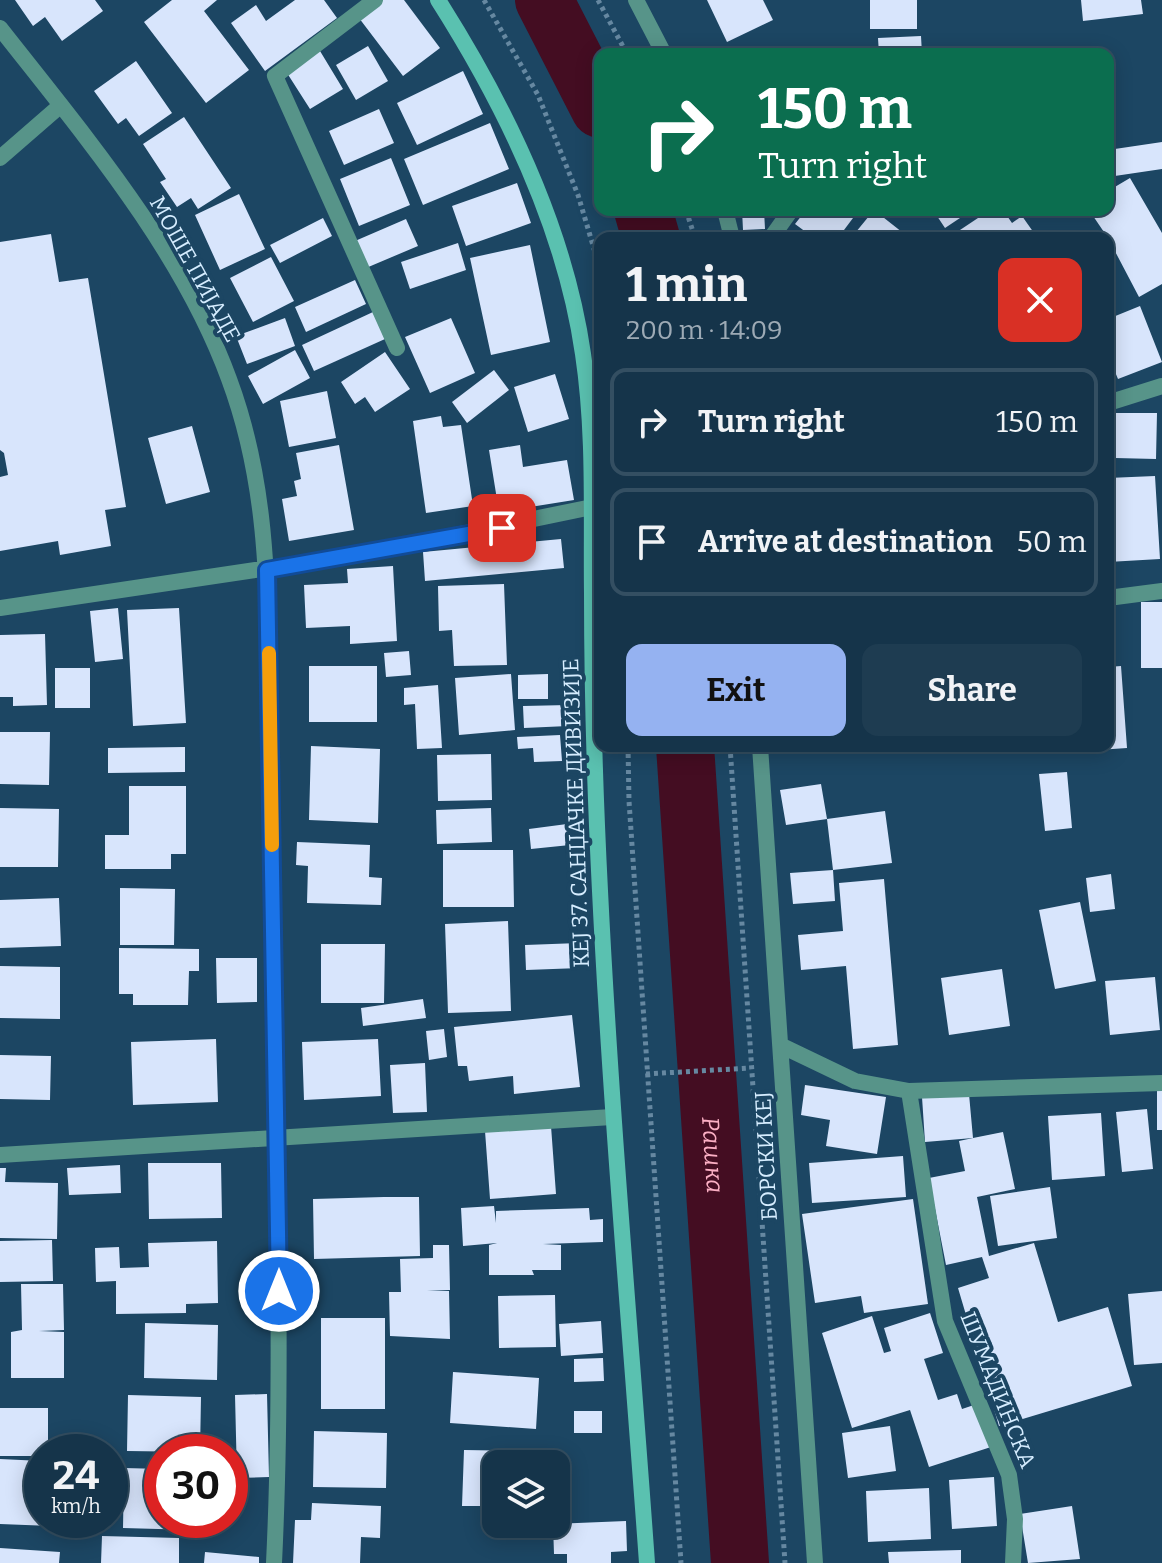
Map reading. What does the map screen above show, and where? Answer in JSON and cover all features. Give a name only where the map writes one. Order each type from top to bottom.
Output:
[{"type":"street","points":[[375,0],[275,76],[397,348]]},
{"type":"street","name":"КЕЈ 37. САНЏАЧКЕ ДИВИЗИЈЕ","points":[[438,0],[492,91],[551,227],[583,352],[592,507],[594,634]]},
{"type":"street","points":[[636,0],[661,48]]},
{"type":"street","name":"МОШЕ ПИЈАДЕ","points":[[0,28],[129,197],[156,240],[228,376],[254,461],[267,570],[278,1139],[279,1395],[274,1563]]},
{"type":"street","points":[[0,158],[61,105]]},
{"type":"street","points":[[1114,401],[1162,386]]},
{"type":"street","points":[[0,608],[267,570],[427,543],[592,507]]},
{"type":"street","points":[[1114,597],[1162,591]]},
{"type":"street","name":"КЕЈ 37. САНЏАЧКЕ ДИВИЗИЈЕ","points":[[596,752],[612,1117],[647,1563]]},
{"type":"street","name":"БОРСКИ КЕЈ","points":[[760,752],[815,1563]]},
{"type":"street","points":[[782,1046],[855,1081],[909,1091],[1162,1083]]},
{"type":"street","name":"ШУМАДИНСКА","points":[[909,1091],[945,1321],[1001,1449],[1012,1486],[1013,1563]]},
{"type":"street","points":[[0,1155],[612,1117]]},
{"type":"path","points":[[484,0],[538,95],[578,195],[594,249]]},
{"type":"path","points":[[598,0],[624,48]]},
{"type":"path","points":[[628,752],[646,1074],[681,1563]]},
{"type":"path","points":[[730,752],[785,1563]]},
{"type":"path","points":[[646,1074],[750,1068]]},
{"type":"building","points":[[15,0],[95,0],[103,11],[62,41],[45,17],[33,26]]},
{"type":"building","points":[[172,0],[217,0],[204,11],[249,70],[206,103],[144,22]]},
{"type":"building","points":[[295,0],[324,0],[337,18],[265,71],[231,23],[256,5],[266,21]]},
{"type":"building","points":[[382,0],[404,0],[440,48],[403,76],[359,18]]},
{"type":"building","points":[[707,0],[763,0],[773,20],[727,42]]},
{"type":"building","points":[[870,0],[917,0],[917,29],[870,29]]},
{"type":"building","points":[[1081,0],[1141,0],[1143,14],[1083,21]]},
{"type":"building","points":[[921,36],[922,48],[879,48],[878,38]]},
{"type":"building","points":[[368,46],[388,81],[356,100],[336,65]]},
{"type":"building","points":[[320,51],[343,89],[310,109],[287,73]]},
{"type":"building","points":[[136,61],[172,113],[139,136],[126,118],[118,124],[94,91]]},
{"type":"building","points":[[463,71],[483,114],[417,145],[397,103]]},
{"type":"building","points":[[379,109],[394,143],[344,165],[329,131]]},
{"type":"building","points":[[184,117],[231,188],[198,209],[191,198],[177,207],[160,182],[166,179],[143,144]]},
{"type":"building","points":[[490,123],[509,169],[423,205],[404,159]]},
{"type":"building","points":[[1162,142],[1162,169],[1114,176],[1114,149]]},
{"type":"building","points":[[391,158],[410,205],[359,226],[340,179]]},
{"type":"building","points":[[1130,178],[1162,233],[1162,284],[1139,297],[1114,249],[1114,232],[1104,232],[1093,216],[1114,216],[1114,187]]},
{"type":"building","points":[[517,183],[531,223],[466,246],[452,206]]},
{"type":"building","points":[[239,194],[265,249],[220,270],[195,215]]},
{"type":"building","points":[[742,216],[764,216],[765,229],[743,230]]},
{"type":"building","points":[[801,216],[854,216],[842,232],[806,232],[795,224]]},
{"type":"building","points":[[869,216],[882,216],[902,232],[856,232]]},
{"type":"building","points":[[937,216],[963,216],[945,228]]},
{"type":"building","points":[[981,216],[1007,216],[1012,223],[1022,216],[1033,232],[957,232]]},
{"type":"building","points":[[323,218],[332,236],[280,263],[270,245]]},
{"type":"building","points":[[406,219],[418,246],[366,268],[355,241]]},
{"type":"building","points":[[51,234],[59,282],[88,278],[126,507],[105,510],[111,546],[60,555],[58,541],[0,551],[0,477],[8,475],[4,453],[0,450],[0,242]]},
{"type":"building","points":[[458,243],[466,270],[410,289],[401,262]]},
{"type":"building","points":[[530,245],[550,342],[491,355],[470,258]]},
{"type":"building","points":[[271,257],[294,301],[253,322],[230,278]]},
{"type":"building","points":[[355,280],[366,304],[306,332],[295,307]]},
{"type":"building","points":[[1140,306],[1162,362],[1118,379],[1114,369],[1114,317]]},
{"type":"building","points":[[373,312],[385,339],[314,371],[302,345]]},
{"type":"building","points":[[285,318],[295,346],[247,364],[236,336]]},
{"type":"building","points":[[451,318],[475,373],[430,393],[405,337]]},
{"type":"building","points":[[295,350],[310,378],[263,404],[248,376]]},
{"type":"building","points":[[385,352],[410,389],[375,412],[365,397],[355,404],[341,382]]},
{"type":"building","points":[[494,370],[509,390],[467,423],[452,402]]},
{"type":"building","points":[[555,374],[569,419],[528,432],[514,387]]},
{"type":"building","points":[[327,391],[336,438],[289,447],[280,401]]},
{"type":"building","points":[[1116,413],[1157,413],[1156,459],[1115,458]]},
{"type":"building","points":[[441,416],[443,427],[461,425],[473,506],[426,513],[413,421]]},
{"type":"building","points":[[192,426],[210,492],[166,504],[148,438]]},
{"type":"building","points":[[339,445],[354,530],[289,541],[282,499],[297,496],[294,481],[301,479],[296,453]]},
{"type":"building","points":[[520,445],[523,467],[567,460],[574,500],[499,512],[489,450]]},
{"type":"building","points":[[1155,476],[1160,559],[1114,562],[1114,478]]},
{"type":"building","points":[[561,539],[564,568],[425,581],[423,552]]},
{"type":"building","points":[[393,566],[397,641],[350,644],[350,626],[306,628],[304,585],[348,583],[347,569]]},
{"type":"building","points":[[504,584],[507,665],[454,666],[452,630],[439,631],[438,586]]},
{"type":"building","points":[[1141,602],[1162,602],[1162,668],[1141,668]]},
{"type":"building","points":[[118,608],[123,659],[95,662],[90,611]]},
{"type":"building","points":[[179,608],[186,723],[133,726],[127,610]]},
{"type":"building","points":[[45,634],[47,705],[13,706],[13,697],[0,697],[0,635]]},
{"type":"building","points":[[409,651],[411,675],[386,677],[384,653]]},
{"type":"building","points":[[309,666],[377,666],[377,722],[309,722]]},
{"type":"building","points":[[1121,666],[1127,748],[1114,749],[1114,667]]},
{"type":"building","points":[[55,668],[90,668],[90,708],[55,708]]},
{"type":"building","points":[[511,674],[515,730],[459,735],[455,678]]},
{"type":"building","points":[[548,674],[548,699],[518,699],[518,675]]},
{"type":"building","points":[[438,685],[442,748],[417,749],[415,704],[404,705],[404,688]]},
{"type":"building","points":[[568,705],[568,726],[524,728],[523,706]]},
{"type":"building","points":[[0,732],[50,732],[49,785],[0,784]]},
{"type":"building","points":[[560,735],[562,761],[534,762],[533,748],[518,749],[517,737]]},
{"type":"building","points":[[311,746],[380,749],[378,823],[309,820]]},
{"type":"building","points":[[185,747],[185,772],[108,773],[108,748]]},
{"type":"building","points":[[491,754],[492,800],[438,801],[437,755]]},
{"type":"building","points":[[1067,772],[1072,828],[1045,831],[1039,774]]},
{"type":"building","points":[[821,784],[827,819],[786,825],[780,790]]},
{"type":"building","points":[[129,786],[186,786],[186,854],[171,854],[171,869],[105,869],[105,835],[129,835]]},
{"type":"building","points":[[0,808],[59,809],[58,867],[0,867]]},
{"type":"building","points":[[491,808],[492,842],[437,844],[436,810]]},
{"type":"building","points":[[885,811],[892,863],[833,870],[827,819]]},
{"type":"building","points":[[567,824],[570,845],[531,849],[529,829]]},
{"type":"building","points":[[297,842],[370,845],[369,877],[382,878],[381,905],[307,903],[308,866],[296,865]]},
{"type":"building","points":[[443,850],[513,850],[514,907],[443,907]]},
{"type":"building","points":[[833,870],[835,901],[793,904],[790,873]]},
{"type":"building","points":[[1111,874],[1115,909],[1090,912],[1086,878]]},
{"type":"building","points":[[884,879],[898,1045],[853,1049],[846,966],[801,970],[798,935],[843,931],[839,883]]},
{"type":"building","points":[[120,888],[175,889],[174,945],[120,945]]},
{"type":"building","points":[[59,898],[61,946],[0,948],[0,900]]},
{"type":"building","points":[[1080,902],[1096,981],[1055,989],[1039,910]]},
{"type":"building","points":[[508,921],[511,1011],[448,1013],[445,924]]},
{"type":"building","points":[[579,943],[580,968],[526,970],[525,945]]},
{"type":"building","points":[[321,944],[385,944],[384,1003],[321,1003]]},
{"type":"building","points":[[119,948],[199,949],[199,971],[189,971],[188,1005],[133,1005],[133,994],[119,994]]},
{"type":"building","points":[[216,958],[257,958],[257,1002],[217,1003]]},
{"type":"building","points":[[0,966],[60,967],[60,1019],[0,1018]]},
{"type":"building","points":[[1002,969],[1010,1026],[949,1035],[941,978]]},
{"type":"building","points":[[1155,977],[1160,1030],[1110,1035],[1105,981]]},
{"type":"building","points":[[423,999],[426,1018],[363,1026],[361,1008]]},
{"type":"building","points":[[572,1015],[580,1087],[514,1094],[513,1076],[469,1081],[467,1066],[458,1066],[454,1027]]},
{"type":"building","points":[[444,1029],[447,1057],[429,1060],[426,1031]]},
{"type":"building","points":[[216,1039],[218,1102],[133,1105],[131,1042]]},
{"type":"building","points":[[378,1039],[381,1096],[304,1100],[302,1042]]},
{"type":"building","points":[[0,1055],[51,1056],[50,1100],[0,1099]]},
{"type":"building","points":[[425,1063],[427,1112],[393,1113],[390,1065]]},
{"type":"building","points":[[805,1085],[886,1097],[877,1154],[826,1146],[830,1120],[801,1115]]},
{"type":"building","points":[[1157,1089],[1162,1089],[1162,1130],[1157,1130]]},
{"type":"building","points":[[969,1094],[973,1138],[925,1142],[922,1097]]},
{"type":"building","points":[[1147,1109],[1153,1169],[1122,1172],[1116,1112]]},
{"type":"building","points":[[1101,1113],[1105,1176],[1052,1180],[1048,1116]]},
{"type":"building","points":[[551,1126],[556,1194],[490,1199],[485,1131]]},
{"type":"building","points":[[1003,1132],[1015,1189],[977,1197],[989,1256],[1034,1243],[1058,1322],[1108,1307],[1132,1386],[999,1426],[958,1288],[989,1278],[982,1257],[946,1265],[929,1178],[965,1171],[959,1141]]},
{"type":"building","points":[[903,1156],[906,1197],[812,1203],[809,1163]]},
{"type":"building","points":[[148,1163],[221,1163],[222,1218],[149,1219]]},
{"type":"building","points":[[120,1165],[121,1193],[69,1195],[67,1168]]},
{"type":"building","points":[[0,1168],[6,1168],[5,1182],[58,1183],[57,1239],[0,1238]]},
{"type":"building","points":[[1050,1187],[1057,1238],[998,1246],[990,1196]]},
{"type":"building","points":[[419,1197],[420,1256],[314,1259],[313,1199]]},
{"type":"building","points":[[913,1199],[928,1304],[864,1313],[861,1296],[815,1303],[802,1214]]},
{"type":"building","points":[[494,1206],[496,1223],[496,1211],[589,1208],[590,1220],[603,1219],[603,1242],[543,1244],[561,1245],[561,1270],[532,1270],[534,1275],[489,1275],[489,1245],[497,1243],[463,1246],[461,1208]]},
{"type":"building","points":[[52,1240],[53,1281],[0,1282],[0,1241]]},
{"type":"building","points":[[217,1241],[218,1303],[186,1304],[186,1313],[116,1314],[116,1281],[96,1282],[95,1248],[119,1247],[120,1268],[149,1267],[148,1243]]},
{"type":"building","points":[[433,1245],[449,1245],[450,1290],[427,1290],[449,1291],[450,1339],[390,1336],[389,1292],[401,1292],[400,1259],[433,1258]]},
{"type":"building","points":[[21,1284],[63,1284],[64,1330],[39,1331],[64,1332],[64,1378],[11,1378],[11,1332],[22,1330]]},
{"type":"building","points":[[1162,1291],[1162,1363],[1134,1365],[1128,1294]]},
{"type":"building","points":[[555,1295],[556,1347],[499,1348],[498,1296]]},
{"type":"building","points":[[930,1313],[943,1353],[924,1359],[938,1400],[957,1394],[962,1409],[977,1404],[991,1447],[929,1467],[910,1410],[852,1428],[822,1333],[872,1316],[884,1353],[891,1351],[884,1328]]},
{"type":"building","points":[[321,1318],[385,1318],[385,1409],[321,1409]]},
{"type":"building","points":[[601,1321],[603,1353],[561,1356],[559,1324]]},
{"type":"building","points":[[145,1323],[218,1325],[217,1380],[144,1378]]},
{"type":"building","points":[[603,1358],[604,1381],[574,1382],[574,1359]]},
{"type":"building","points":[[453,1372],[539,1378],[536,1429],[450,1423]]},
{"type":"building","points":[[267,1394],[269,1477],[248,1478],[248,1434],[236,1434],[235,1395]]},
{"type":"building","points":[[128,1395],[201,1397],[200,1434],[144,1434],[144,1451],[128,1451]]},
{"type":"building","points":[[0,1408],[48,1408],[48,1434],[24,1434],[24,1456],[0,1456]]},
{"type":"building","points":[[574,1411],[602,1411],[602,1433],[574,1433]]},
{"type":"building","points":[[890,1426],[896,1471],[848,1478],[842,1433]]},
{"type":"building","points":[[314,1431],[387,1433],[386,1488],[313,1487]]},
{"type":"building","points":[[464,1450],[482,1450],[482,1506],[462,1506]]},
{"type":"building","points":[[0,1459],[24,1460],[24,1525],[0,1524]]},
{"type":"building","points":[[128,1468],[144,1469],[144,1529],[128,1528]]},
{"type":"building","points":[[994,1477],[997,1526],[952,1529],[949,1480]]},
{"type":"building","points":[[929,1488],[931,1539],[868,1542],[866,1491]]},
{"type":"building","points":[[312,1503],[381,1506],[380,1538],[361,1537],[360,1563],[293,1563],[295,1520],[311,1520]]},
{"type":"building","points":[[1072,1506],[1080,1559],[1028,1563],[1020,1514]]},
{"type":"building","points":[[626,1521],[627,1551],[611,1552],[611,1563],[567,1563],[567,1554],[554,1554],[553,1538],[570,1538],[570,1523]]},
{"type":"building","points":[[102,1538],[179,1538],[179,1563],[101,1563]]},
{"type":"building","points":[[0,1548],[60,1552],[59,1563],[0,1563]]},
{"type":"building","points":[[961,1550],[961,1563],[889,1563],[888,1552]]},
{"type":"building","points":[[205,1552],[259,1557],[259,1563],[204,1563]]},
{"type":"waterway","name":"Рашка","points":[[544,0],[594,97]]},
{"type":"waterway","name":"Рашка","points":[[645,216],[649,232]]},
{"type":"waterway","name":"Рашка","points":[[685,752],[740,1563]]},
{"type":"slow traffic","points":[[269,653],[272,845]]},
{"type":"route","points":[[279,1291],[267,570],[502,528]]}]
